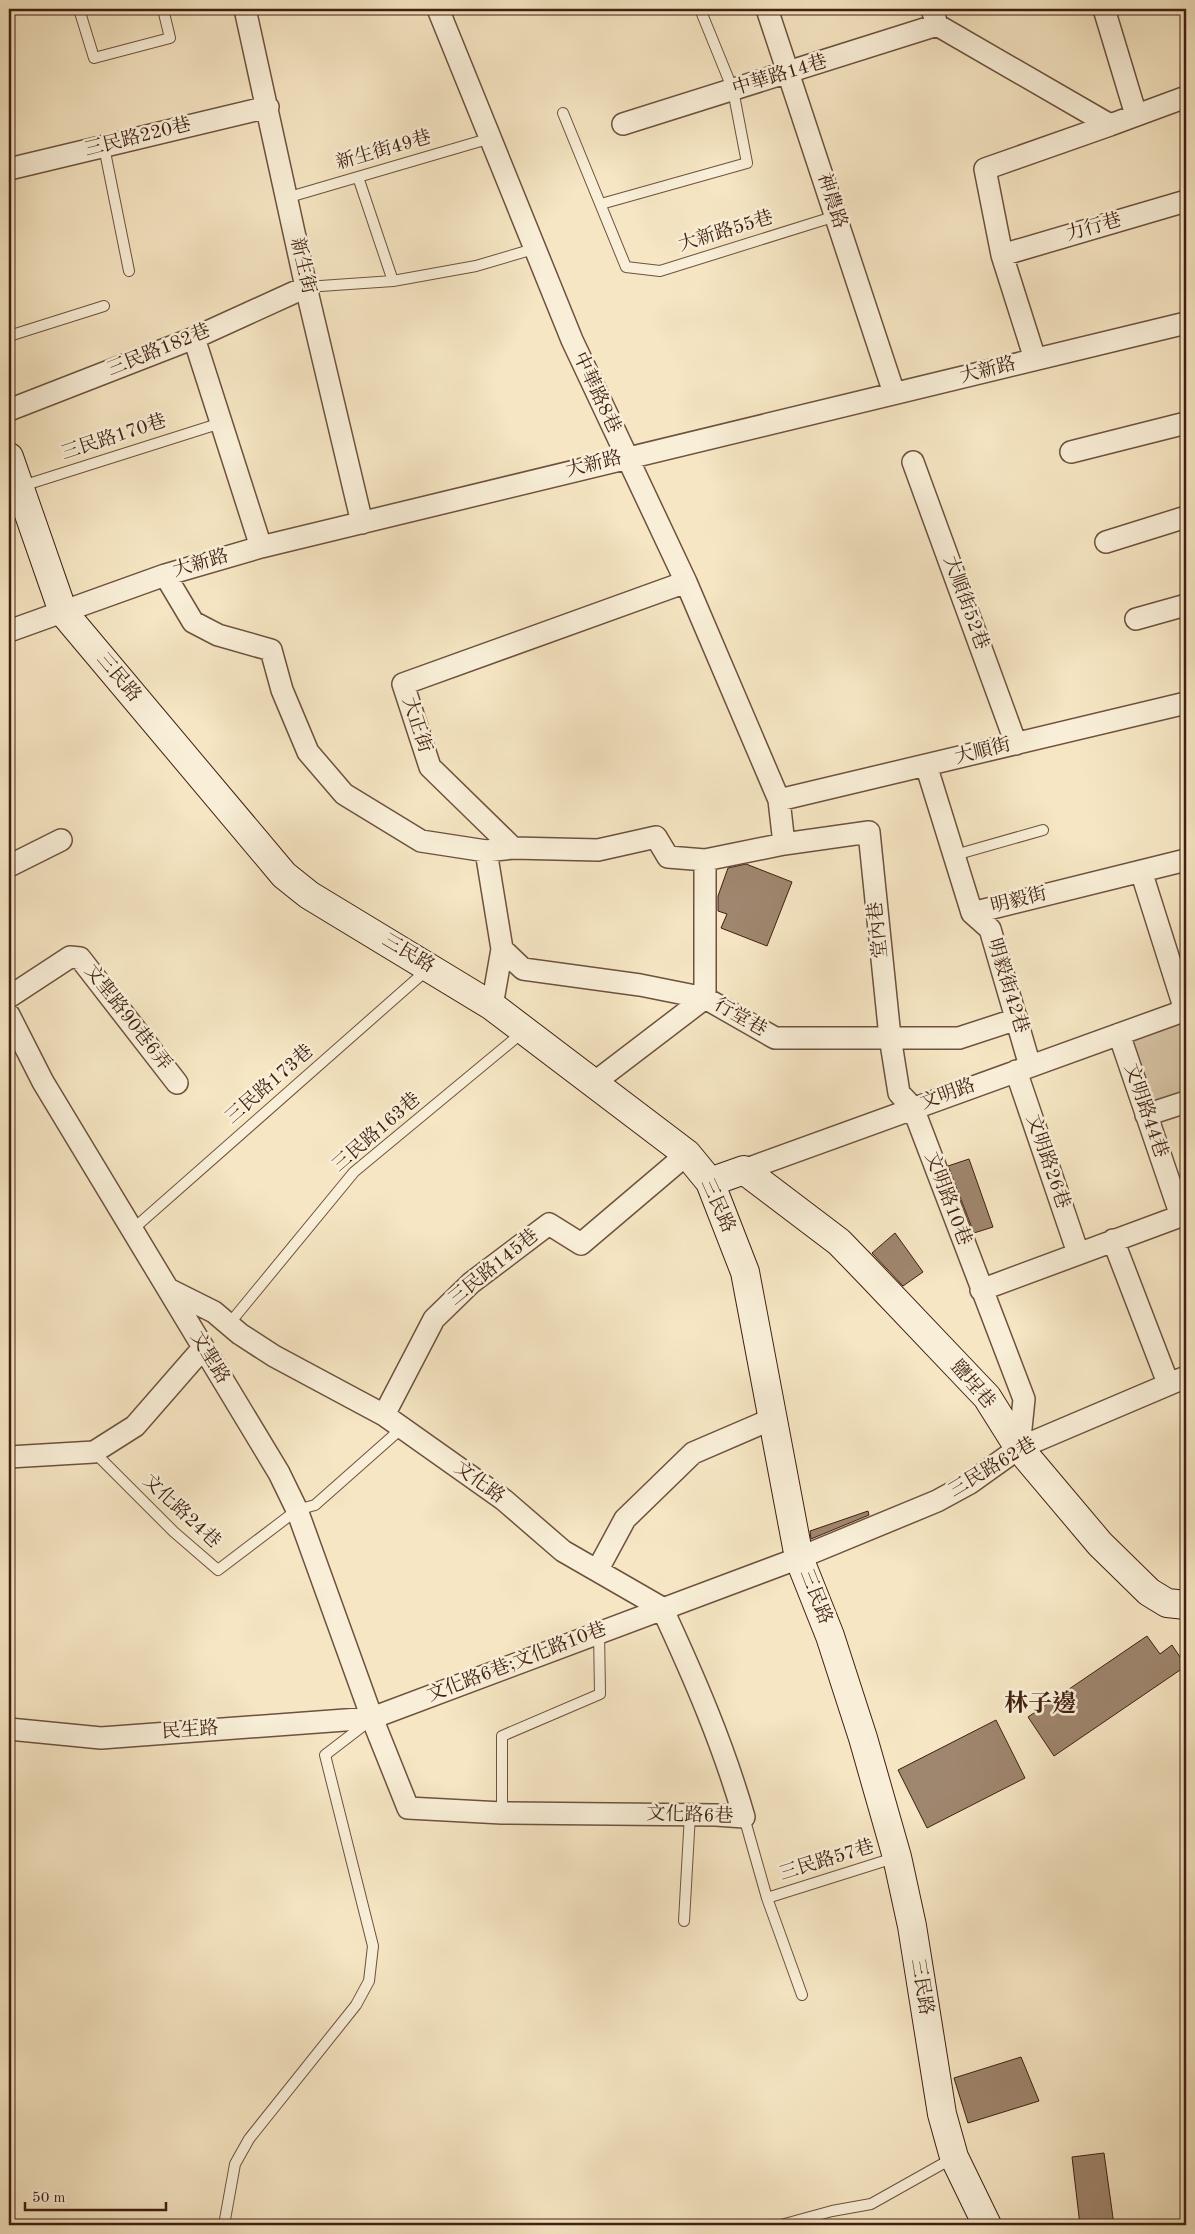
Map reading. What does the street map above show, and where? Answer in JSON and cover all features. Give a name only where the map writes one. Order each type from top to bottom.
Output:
[{"type":"main road","name":"三民路","points":[[9,457],[63,612],[284,875],[308,895],[431,967],[526,1030],[687,1154],[710,1182],[745,1272],[799,1558],[830,1636],[864,1738],[897,1857],[912,1926],[942,2114],[954,2157],[987,2225]]},
{"type":"main road","name":"文明路","points":[[710,1182],[744,1170]]},
{"type":"main road","name":"鹽埕巷","points":[[744,1170],[839,1242],[987,1398],[1018,1448],[1100,1544],[1148,1592],[1167,1603],[1186,1605]]},
{"type":"street","name":"新生街","points":[[245,9],[306,287],[362,523]]},
{"type":"street","name":"中華路8巷","points":[[438,9],[537,248],[572,340],[686,582],[779,800],[784,844]]},
{"type":"street","name":"神農路","points":[[767,9],[790,73],[894,393]]},
{"type":"street","points":[[1104,9],[1136,115]]},
{"type":"street","name":"中華路14巷","points":[[623,124],[790,73],[934,17],[1110,125]]},
{"type":"street","points":[[1035,359],[1002,255],[985,169],[1186,97]]},
{"type":"street","name":"三民路220巷","points":[[9,169],[268,107]]},
{"type":"street","name":"力行巷","points":[[1002,255],[1186,201]]},
{"type":"street","name":"三民路182巷","points":[[9,410],[194,338],[306,287]]},
{"type":"street","name":"大新路","points":[[9,631],[166,575],[261,547],[1186,323]]},
{"type":"street","points":[[194,338],[261,547]]},
{"type":"street","points":[[1071,452],[1186,423]]},
{"type":"street","name":"大順街52巷","points":[[913,462],[1016,744]]},
{"type":"street","points":[[1106,542],[1186,518]]},
{"type":"street","points":[[166,575],[193,622],[218,635],[271,650],[282,690],[308,752],[344,794],[421,841],[486,851],[513,848],[598,850],[656,837],[668,857],[705,860],[784,844]]},
{"type":"street","name":"大正街","points":[[513,848],[430,767],[403,684],[686,582]]},
{"type":"street","points":[[1136,619],[1186,605]]},
{"type":"street","name":"大順街","points":[[779,800],[1186,703]]},
{"type":"street","name":"明毅街","points":[[926,765],[972,913],[1186,860]]},
{"type":"street","name":"堂內巷","points":[[784,844],[869,832],[890,1037],[899,1093],[913,1108]]},
{"type":"street","points":[[9,866],[61,840]]},
{"type":"street","points":[[486,851],[502,949],[492,1006]]},
{"type":"street","points":[[595,1082],[705,998],[705,860]]},
{"type":"street","points":[[1141,871],[1186,1010]]},
{"type":"street","name":"明毅街42巷","points":[[972,913],[990,929],[1017,1019],[1023,1068]]},
{"type":"street","name":"行堂巷","points":[[502,949],[523,970],[640,985],[705,998],[775,1038],[960,1038],[1017,1019]]},
{"type":"street","name":"文聖路90巷6弄","points":[[9,997],[70,957],[80,958],[177,1083]]},
{"type":"street","name":"文明路","points":[[744,1170],[1186,1010]]},
{"type":"street","name":"文聖路","points":[[9,1015],[43,1082],[279,1473],[297,1510],[372,1718]]},
{"type":"street","name":"文明路44巷","points":[[1119,1034],[1146,1115],[1184,1215]]},
{"type":"street","name":"文明路26巷","points":[[1023,1068],[1078,1253]]},
{"type":"street","points":[[1146,1115],[1186,1102]]},
{"type":"street","name":"文明路10巷","points":[[913,1108],[1024,1399],[1018,1448]]},
{"type":"street","name":"三民路145巷","points":[[384,1415],[434,1319],[471,1283],[550,1224],[581,1244],[687,1154]]},
{"type":"street","points":[[982,1290],[1184,1215]]},
{"type":"street","points":[[1113,1240],[1177,1380]]},
{"type":"street","name":"文化路","points":[[168,1289],[214,1312],[240,1334],[274,1356],[384,1415],[504,1500],[563,1551],[598,1569],[662,1608]]},
{"type":"street","points":[[9,1457],[94,1452],[135,1426],[203,1348]]},
{"type":"street","name":"三民路62巷","points":[[799,1558],[937,1501],[970,1483],[1018,1448],[1177,1380]]},
{"type":"street","points":[[598,1569],[625,1519],[693,1453],[772,1420]]},
{"type":"street","points":[[662,1608],[799,1558]]},
{"type":"street","name":"文化路6巷;文化路10巷","points":[[372,1718],[662,1608]]},
{"type":"street","name":"文化路6巷","points":[[372,1718],[408,1808],[502,1813],[690,1814],[744,1818],[734,1783],[702,1693],[662,1608]]},
{"type":"street","name":"民生路","points":[[9,1729],[101,1738],[372,1718]]},
{"type":"lane","points":[[80,9],[94,58],[170,38],[163,9]]},
{"type":"lane","points":[[563,113],[601,204],[747,163],[733,90],[700,9]]},
{"type":"lane","name":"新生街49巷","points":[[286,198],[491,138]]},
{"type":"lane","points":[[104,147],[129,271]]},
{"type":"lane","points":[[358,177],[393,281]]},
{"type":"lane","name":"大新路55巷","points":[[601,204],[626,267],[660,271],[836,216]]},
{"type":"lane","points":[[306,287],[393,281],[476,266],[537,248]]},
{"type":"lane","points":[[9,336],[104,306]]},
{"type":"lane","name":"三民路170巷","points":[[18,487],[221,423]]},
{"type":"lane","points":[[955,856],[1043,830]]},
{"type":"lane","name":"三民路173巷","points":[[132,1230],[431,967]]},
{"type":"lane","name":"三民路163巷","points":[[229,1324],[354,1172],[526,1030]]},
{"type":"lane","points":[[297,1510],[315,1506],[402,1428]]},
{"type":"lane","name":"文化路24巷","points":[[94,1452],[174,1532],[218,1570],[297,1510]]},
{"type":"lane","points":[[502,1813],[502,1736],[600,1694],[599,1631]]},
{"type":"lane","points":[[224,2225],[235,2164],[249,2139],[356,2006],[369,1981],[373,1946],[325,1756],[372,1718]]},
{"type":"lane","points":[[684,1921],[690,1814]]},
{"type":"lane","name":"三民路57巷","points":[[744,1818],[766,1898],[802,1995]]},
{"type":"lane","name":"三民路57巷","points":[[766,1898],[897,1857]]},
{"type":"lane","points":[[781,2225],[832,2211],[870,2204],[954,2157]]},
{"type":"shaded area","points":[[1186,1010],[1186,1102],[1146,1115],[1119,1034]]},
{"type":"building","points":[[746,864],[792,882],[767,946],[721,928],[727,914],[718,911],[718,896],[728,868]]},
{"type":"building","points":[[969,1159],[993,1227],[974,1233],[948,1166]]},
{"type":"building","points":[[895,1233],[923,1272],[903,1286],[872,1253]]},
{"type":"building","points":[[868,1511],[869,1515],[811,1539],[810,1531]]},
{"type":"building","points":[[1147,1636],[1160,1654],[1172,1645],[1186,1666],[1054,1756],[1028,1717]]},
{"type":"building","points":[[996,1720],[1025,1778],[927,1828],[898,1770]]},
{"type":"building","points":[[1021,2057],[1039,2101],[968,2123],[954,2078]]},
{"type":"building","points":[[1104,2153],[1114,2225],[1080,2225],[1072,2157]]},
{"type":"district","name":"林子邊","points":[[1040,1705]]}]
